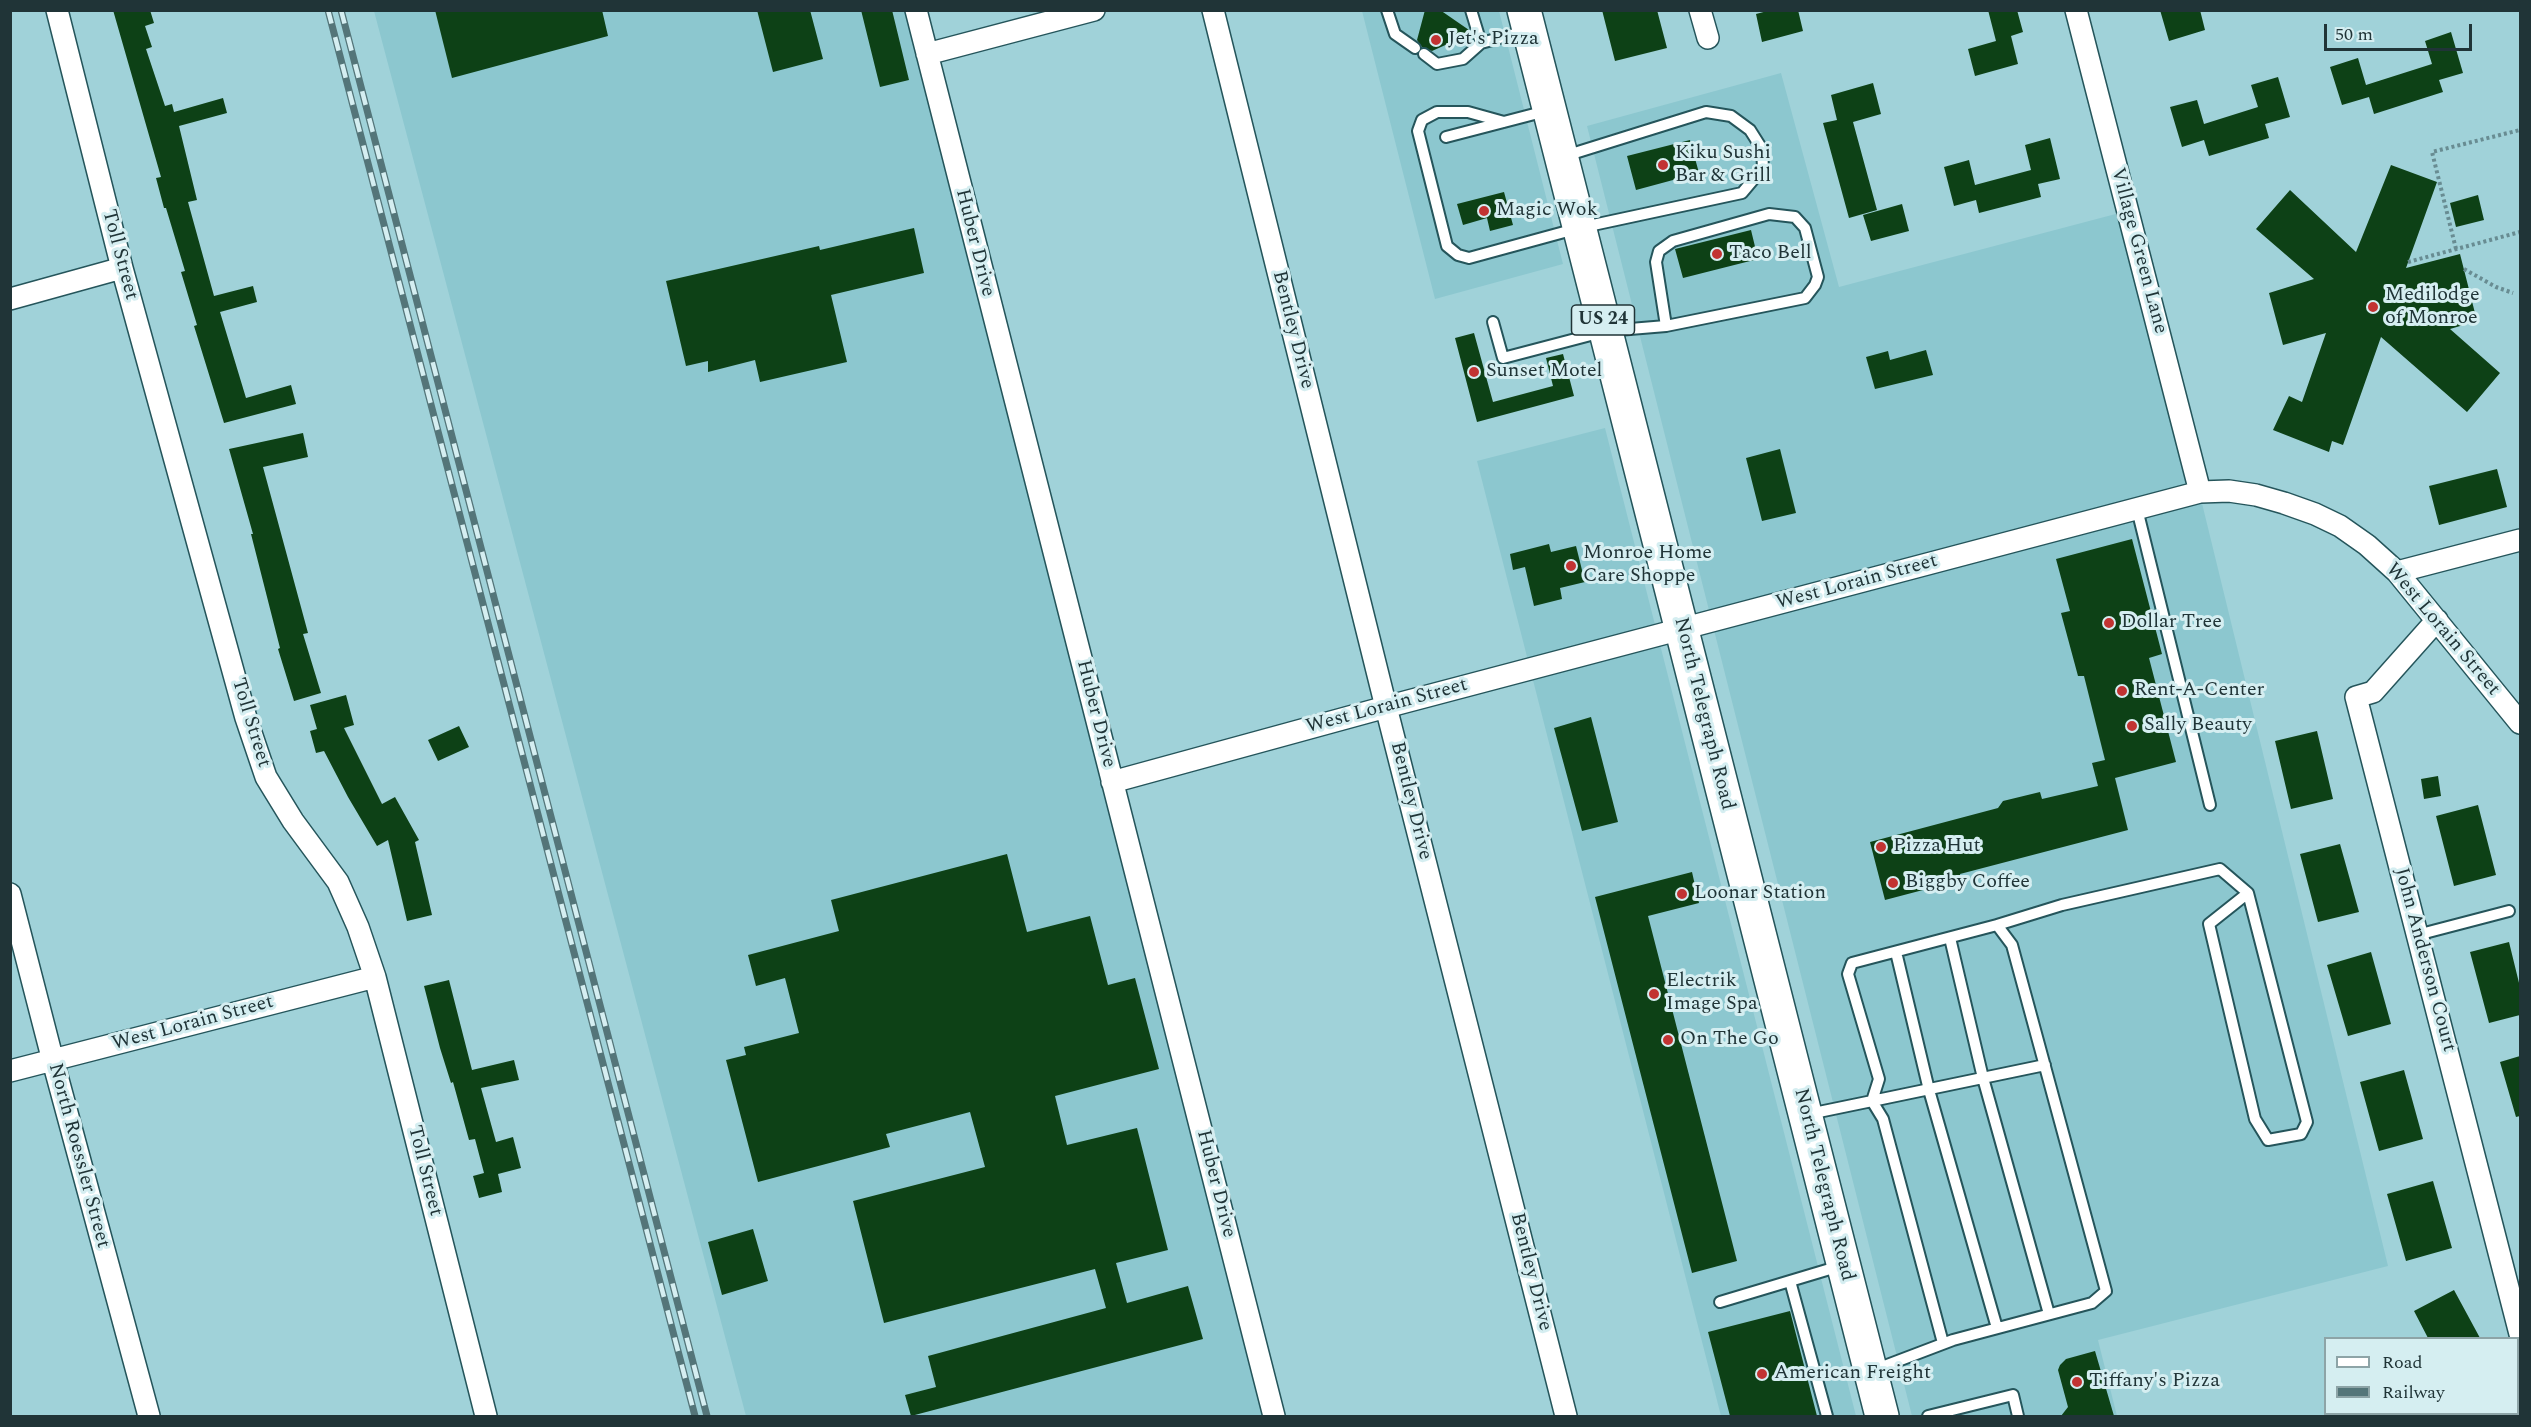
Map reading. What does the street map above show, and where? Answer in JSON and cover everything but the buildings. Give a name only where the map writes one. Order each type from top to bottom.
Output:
[{"type":"main road","name":"North Telegraph Road","points":[[1527,20],[1882,1416]]},
{"type":"street","name":"Toll Street","points":[[57,10],[122,268],[246,718],[266,777],[293,821],[338,882],[358,927],[375,977],[486,1416]]},
{"type":"street","name":"Huber Drive","points":[[916,10],[1274,1416]]},
{"type":"street","points":[[927,54],[1094,10]]},
{"type":"street","name":"Bentley Drive","points":[[1213,10],[1386,707],[1566,1416]]},
{"type":"street","points":[[1700,10],[1708,38]]},
{"type":"street","name":"Village Green Lane","points":[[2076,10],[2200,492]]},
{"type":"street","points":[[10,299],[122,268]]},
{"type":"street","name":"West Lorain Street","points":[[1112,782],[1386,707],[2200,492],[2229,491],[2256,495],[2315,514],[2340,526],[2367,544],[2397,572],[2520,723]]},
{"type":"street","points":[[2397,572],[2520,540]]},
{"type":"street","name":"John Anderson Court","points":[[2437,620],[2373,692],[2356,697],[2520,1334]]},
{"type":"street","name":"North Roessler Street","points":[[10,894],[149,1416]]},
{"type":"street","name":"West Lorain Street","points":[[10,1071],[375,977]]},
{"type":"lane","points":[[1387,10],[1395,34],[1437,64],[1463,59],[1481,43],[1527,20]]},
{"type":"lane","points":[[1471,10],[1481,43]]},
{"type":"lane","points":[[1446,137],[1550,110]]},
{"type":"lane","points":[[1504,122],[1468,112],[1437,112],[1422,120],[1418,131],[1448,246],[1458,255],[1469,258],[1579,228],[1742,193],[1763,168],[1762,149],[1750,130],[1731,116],[1706,112],[1562,157]]},
{"type":"lane","points":[[1493,322],[1503,358],[1606,331],[1666,326],[1804,298],[1815,285],[1818,277],[1805,228],[1795,218],[1769,214],[1673,241],[1659,251],[1656,262],[1666,326]]},
{"type":"lane","points":[[2137,509],[2210,805]]},
{"type":"lane","points":[[1943,1343],[1883,1119],[1872,1101],[1879,1079],[1848,974],[1852,963],[1950,939],[2062,905],[2220,869],[2248,893],[2307,1122],[2301,1134],[2268,1140],[2255,1119],[2209,924],[2248,893]]},
{"type":"lane","points":[[2417,935],[2509,911]]},
{"type":"lane","points":[[1870,1371],[1943,1343],[2092,1303],[2106,1291],[2012,945],[1997,925]]},
{"type":"lane","points":[[1950,939],[1983,1078],[2049,1314]]},
{"type":"lane","points":[[1896,952],[1929,1090],[1997,1328]]},
{"type":"lane","points":[[1805,1114],[2044,1065]]},
{"type":"lane","points":[[1720,1302],[1843,1265]]},
{"type":"lane","points":[[1790,1281],[1827,1416]]},
{"type":"lane","points":[[1928,1416],[2013,1395],[2018,1416]]},
{"type":"path","points":[[2456,249],[2432,152],[2520,130]]},
{"type":"path","points":[[2408,262],[2520,232]]},
{"type":"path","points":[[2464,270],[2513,293]]},
{"type":"shaded area","points":[[374,11],[916,11],[1271,1416],[746,1416]]},
{"type":"shaded area","points":[[1362,11],[1499,11],[1563,264],[1435,299]]},
{"type":"shaded area","points":[[1781,73],[1839,287],[2127,211],[2199,491],[2388,1266],[2098,1340],[2117,1416],[1912,1416],[1587,126]]},
{"type":"shaded area","points":[[1605,428],[1856,1416],[1721,1416],[1477,461]]},
{"type":"railway","points":[[328,10],[695,1416]]},
{"type":"railway","points":[[341,10],[707,1416]]},
{"type":"place","name":"Jet's Pizza","points":[[1436,40]]},
{"type":"place","name":"Kiku Sushi Bar & Grill","points":[[1663,165]]},
{"type":"place","name":"Magic Wok","points":[[1484,211]]},
{"type":"place","name":"Taco Bell","points":[[1717,254]]},
{"type":"place","name":"Medilodge of Monroe","points":[[2373,307]]},
{"type":"place","name":"Sunset Motel","points":[[1474,372]]},
{"type":"place","name":"Monroe Home Care Shoppe","points":[[1571,566]]},
{"type":"place","name":"Dollar Tree","points":[[2109,623]]},
{"type":"place","name":"Rent-A-Center","points":[[2122,691]]},
{"type":"place","name":"Sally Beauty","points":[[2132,726]]},
{"type":"place","name":"Pizza Hut","points":[[1881,847]]},
{"type":"place","name":"Biggby Coffee","points":[[1893,883]]},
{"type":"place","name":"Loonar Station","points":[[1682,894]]},
{"type":"place","name":"Electrik Image Spa","points":[[1654,994]]},
{"type":"place","name":"On The Go","points":[[1668,1040]]},
{"type":"place","name":"American Freight","points":[[1762,1374]]},
{"type":"place","name":"Tiffany's Pizza","points":[[2077,1382]]}]
